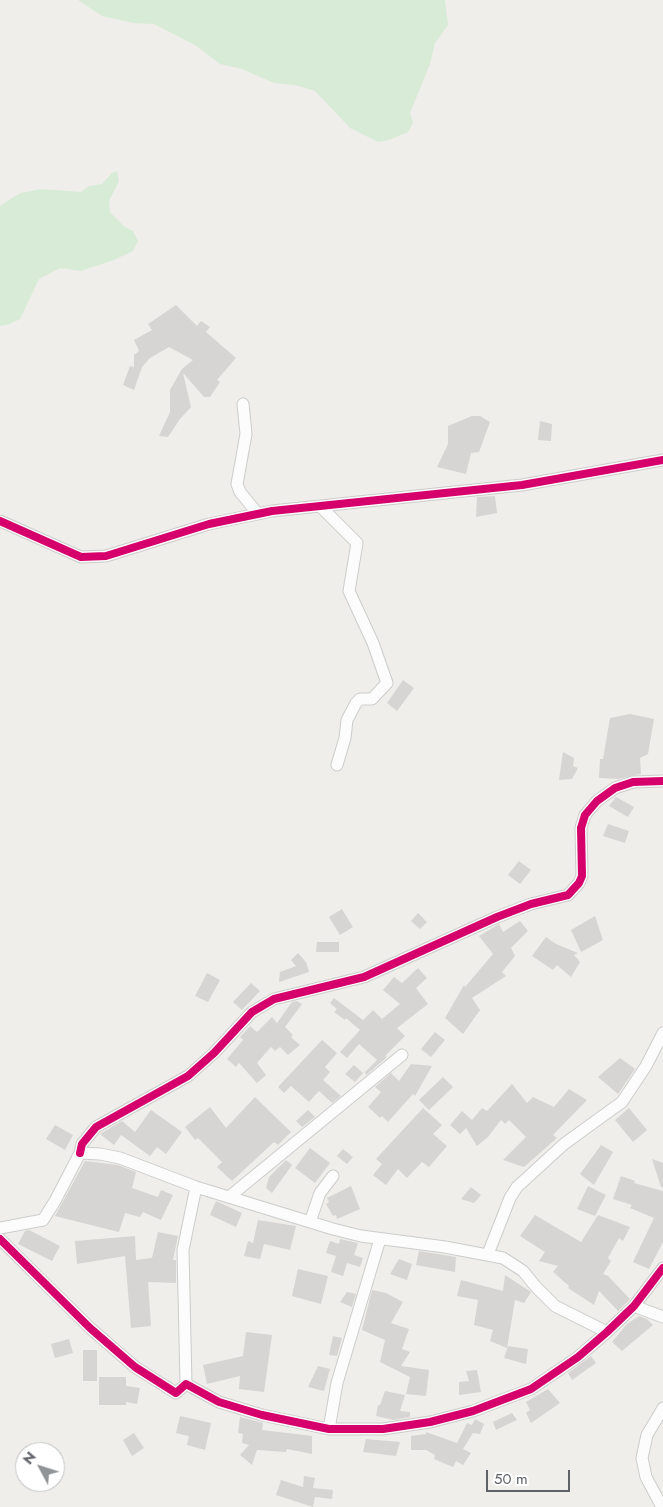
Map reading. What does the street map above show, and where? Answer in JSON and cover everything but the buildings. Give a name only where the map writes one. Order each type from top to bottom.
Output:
[{"type":"street","points":[[243,404],[246,434],[237,484],[240,492],[258,514]]},
{"type":"street","points":[[0,521],[81,557],[106,556],[209,524],[258,514],[522,485],[663,460]]},
{"type":"street","points":[[320,506],[357,543],[348,591],[373,643],[387,683],[372,699],[360,699],[356,702],[347,720],[345,738],[337,766]]},
{"type":"street","points":[[0,1228],[43,1220],[55,1202],[80,1153],[82,1144],[96,1127],[188,1076],[214,1053],[252,1012],[274,998],[364,976],[498,917],[531,904],[568,895],[579,883],[582,876],[581,828],[585,816],[597,801],[615,788],[633,782],[663,781]]},
{"type":"street","points":[[488,1254],[510,1198],[517,1187],[564,1144],[622,1102],[646,1066],[663,1033]]},
{"type":"street","points":[[229,1197],[402,1055]]},
{"type":"street","points":[[80,1153],[120,1158],[196,1187],[361,1236],[488,1254],[503,1258],[515,1264],[555,1306],[607,1332]]},
{"type":"street","points":[[310,1222],[320,1193],[333,1176]]},
{"type":"street","points":[[0,1239],[90,1328],[135,1367],[176,1393],[186,1384],[183,1250],[196,1187]]},
{"type":"street","points":[[329,1429],[337,1383],[380,1238]]},
{"type":"street","points":[[186,1384],[219,1402],[262,1415],[329,1429],[383,1428],[430,1422],[502,1402],[531,1389],[578,1357],[607,1332],[634,1306],[663,1268]]},
{"type":"street","points":[[634,1306],[663,1317]]},
{"type":"street","points":[[662,1507],[646,1477],[642,1458],[647,1436],[663,1408]]},
{"type":"green space","points":[[78,0],[445,0],[448,25],[435,43],[430,64],[410,113],[413,123],[408,132],[389,140],[378,142],[350,128],[315,91],[295,85],[274,83],[242,69],[220,64],[195,45],[154,24],[133,23],[102,16]]},
{"type":"green space","points":[[117,171],[119,181],[109,201],[110,212],[125,227],[133,231],[138,241],[133,251],[114,260],[81,271],[60,268],[39,279],[20,319],[0,326],[0,206],[20,193],[42,189],[81,192],[89,186],[102,184],[112,173]]},
{"type":"cycle path","points":[[0,521],[81,557],[106,556],[209,524],[272,511],[522,485],[663,460]]},
{"type":"cycle path","points":[[80,1153],[82,1144],[96,1127],[188,1076],[214,1053],[252,1012],[274,999],[364,977],[497,917],[531,904],[568,895],[579,883],[582,876],[581,828],[585,815],[597,801],[615,788],[633,782],[663,781]]},
{"type":"cycle path","points":[[0,1239],[90,1328],[135,1367],[176,1393],[186,1384],[219,1402],[262,1415],[329,1429],[383,1429],[430,1422],[473,1411],[531,1389],[578,1357],[607,1332],[634,1306],[663,1268]]}]
